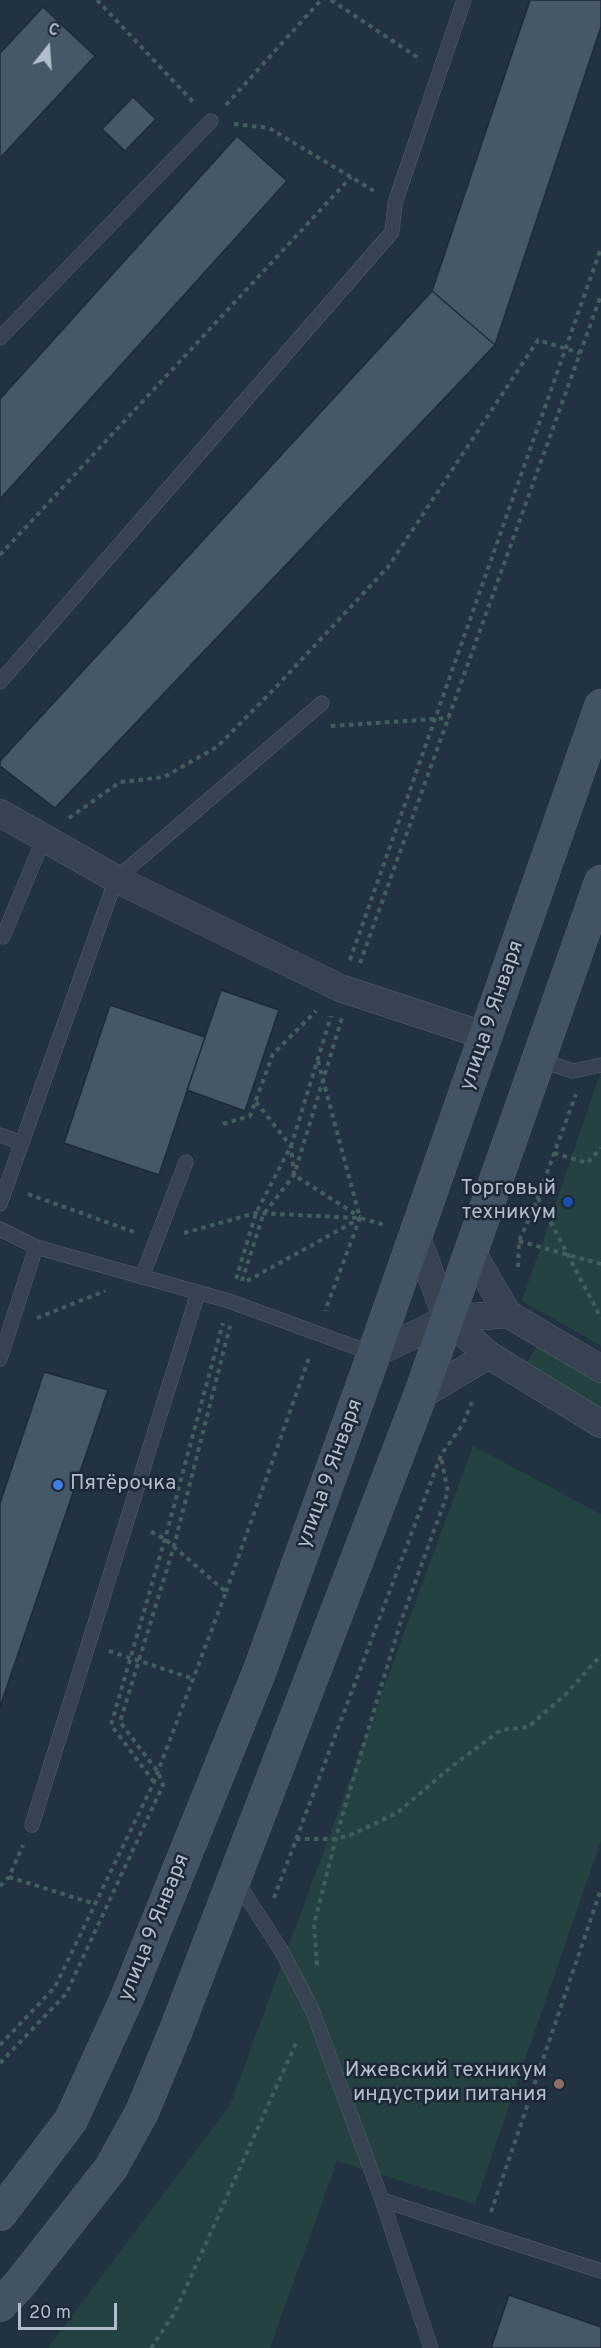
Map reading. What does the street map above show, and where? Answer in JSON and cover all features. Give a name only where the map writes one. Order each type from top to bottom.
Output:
[{"type":"main road","name":"улица 9 Января","points":[[0,2214],[71,2120],[127,1998],[260,1670],[374,1354],[601,706]]},
{"type":"main road","points":[[0,2305],[19,2285],[111,2168],[142,2112],[176,2030],[420,1396],[601,882]]},
{"type":"street","points":[[0,813],[54,830],[116,879],[345,990],[486,1036]]},
{"type":"street","points":[[416,1235],[447,1318],[489,1355],[601,1424]]},
{"type":"street","points":[[471,1251],[508,1314],[601,1369]]},
{"type":"street","points":[[374,1354],[447,1318],[508,1314]]},
{"type":"street","points":[[420,1396],[489,1355]]},
{"type":"lane","points":[[0,682],[392,232],[395,203],[464,0]]},
{"type":"lane","points":[[0,338],[211,121]]},
{"type":"lane","points":[[0,1204],[116,879],[322,703]]},
{"type":"lane","points":[[0,936],[3,937],[54,830]]},
{"type":"lane","points":[[539,1060],[573,1071],[601,1065]]},
{"type":"lane","points":[[0,1135],[22,1143]]},
{"type":"lane","points":[[142,1276],[186,1162]]},
{"type":"lane","points":[[0,1229],[36,1247],[236,1304],[374,1354]]},
{"type":"lane","points":[[0,1359],[36,1247]]},
{"type":"lane","points":[[32,1825],[198,1293]]},
{"type":"lane","points":[[234,1878],[281,1950],[312,2009],[382,2200],[431,2348]]},
{"type":"lane","points":[[382,2200],[601,2271]]},
{"type":"path","points":[[97,0],[211,121],[269,128],[395,203]]},
{"type":"path","points":[[211,121],[321,0]]},
{"type":"path","points":[[330,0],[439,71]]},
{"type":"path","points":[[0,555],[351,177]]},
{"type":"path","points":[[360,1218],[241,1285],[262,1215],[294,1175],[323,1079],[345,990],[449,718],[601,296]]},
{"type":"path","points":[[54,830],[120,782],[164,777],[217,747],[388,567],[538,340],[580,352]]},
{"type":"path","points":[[292,729],[449,718]]},
{"type":"path","points":[[224,1124],[250,1116],[273,1054],[345,990]]},
{"type":"path","points":[[0,2045],[55,1987],[158,1772],[226,1592],[360,1218],[318,1060]]},
{"type":"path","points":[[508,1314],[522,1288],[517,1266],[519,1241],[538,1198],[578,1089]]},
{"type":"path","points":[[256,1101],[291,1146],[294,1175]]},
{"type":"path","points":[[554,1153],[586,1163],[601,1148]]},
{"type":"path","points":[[294,1175],[360,1218]]},
{"type":"path","points":[[6,1187],[157,1241],[256,1213]]},
{"type":"path","points":[[538,1198],[601,1318]]},
{"type":"path","points":[[519,1241],[601,1264]]},
{"type":"path","points":[[10,1329],[142,1276]]},
{"type":"path","points":[[0,2064],[66,1994],[164,1785],[158,1772],[120,1722],[174,1546],[236,1304]]},
{"type":"path","points":[[273,1901],[441,1455],[463,1424],[489,1355]]},
{"type":"path","points":[[318,1968],[314,1924],[336,1839],[400,1624],[448,1492],[441,1455]]},
{"type":"path","points":[[128,1519],[165,1539],[226,1592]]},
{"type":"path","points":[[89,1644],[194,1679]]},
{"type":"path","points":[[296,1839],[336,1839],[353,1834],[397,1812],[451,1767],[501,1730],[528,1727],[565,1695],[601,1655]]},
{"type":"path","points":[[0,1886],[9,1877],[32,1825]]},
{"type":"path","points":[[9,1877],[95,1904]]},
{"type":"path","points":[[484,2233],[601,1889]]},
{"type":"path","points":[[151,2348],[175,2312],[312,2009]]},
{"type":"green space","points":[[601,1071],[601,1346],[522,1301]]},
{"type":"green space","points":[[539,1342],[601,1380],[601,1414],[524,1367]]},
{"type":"green space","points":[[473,1446],[601,1514],[601,1841],[475,2204],[337,2161],[270,2348],[48,2348],[230,2105]]},
{"type":"building","points":[[530,0],[601,0],[601,27],[495,345],[432,291]]},
{"type":"building","points":[[43,7],[95,56],[0,158],[0,53]]},
{"type":"building","points":[[133,97],[156,119],[125,151],[102,129]]},
{"type":"building","points":[[237,136],[287,181],[0,499],[0,399]]},
{"type":"building","points":[[432,291],[495,345],[55,808],[0,766],[0,761]]},
{"type":"building","points":[[221,990],[279,1010],[245,1111],[187,1090]]},
{"type":"building","points":[[110,1005],[205,1037],[159,1175],[64,1143]]},
{"type":"building","points":[[44,1372],[108,1390],[0,1707],[0,1503]]},
{"type":"building","points":[[509,2295],[601,2327],[601,2348],[491,2348]]},
{"type":"place","name":"Торговый техникум","points":[[568,1202]]},
{"type":"place","name":"Пятёрочка","points":[[58,1485]]},
{"type":"place","name":"Ижевский техникум индустрии питания","points":[[559,2084]]}]
